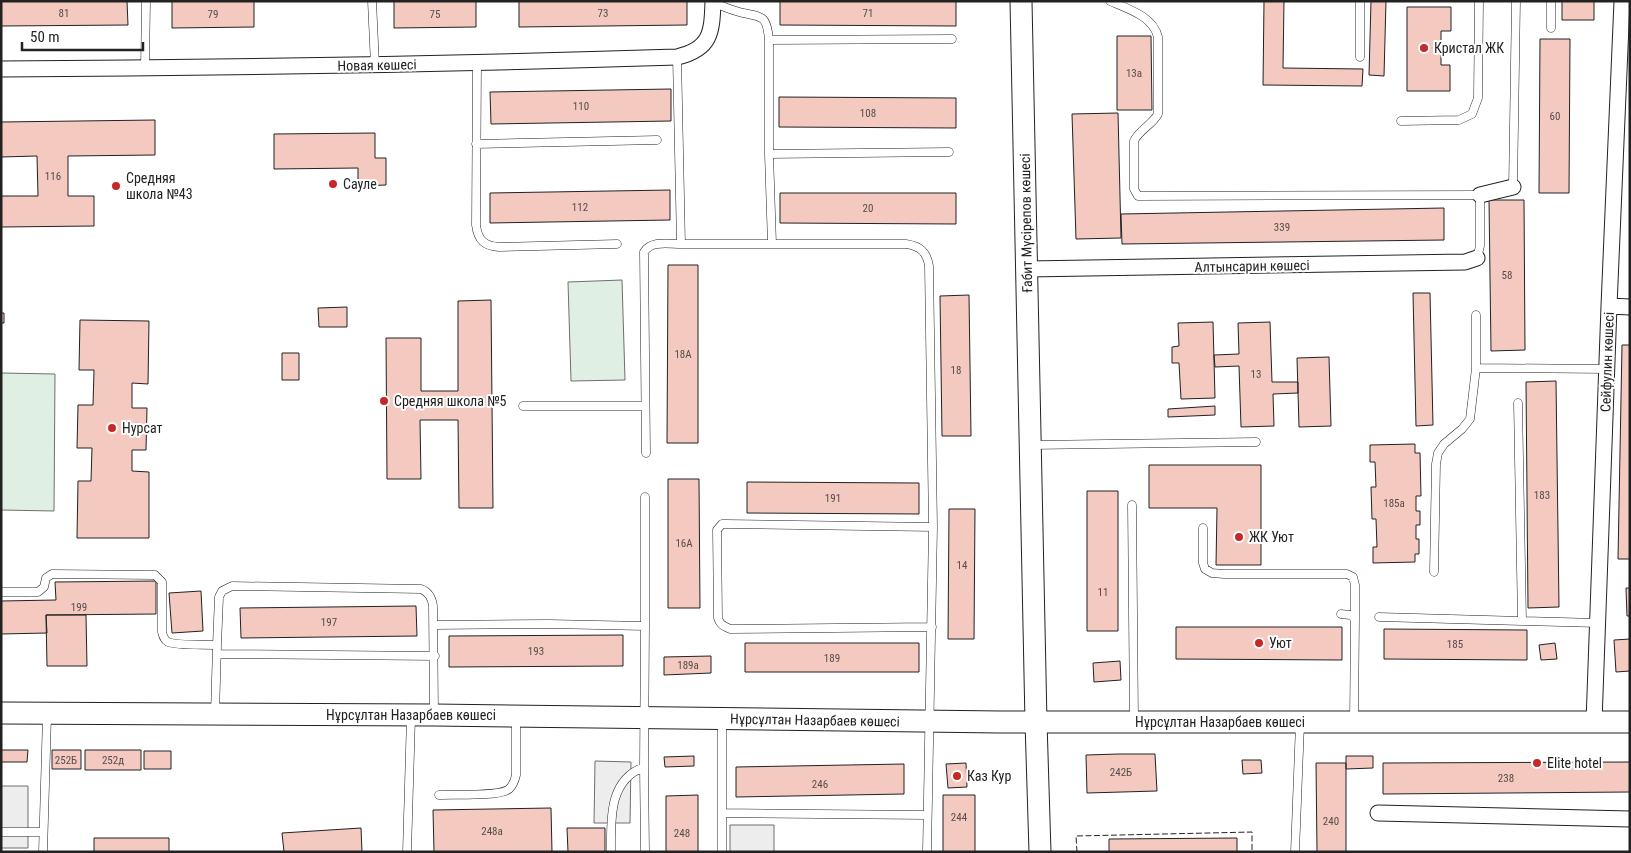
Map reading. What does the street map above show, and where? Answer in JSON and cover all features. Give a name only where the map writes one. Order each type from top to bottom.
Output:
[{"type":"main road","name":"Ғабит Мүсірепов көшесі","points":[[1021,1],[1036,722]]},
{"type":"main road","name":"Нұрсұлтан Назарбаев көшесі","points":[[1,713],[434,715],[930,722],[1630,722]]},
{"type":"main road","points":[[1036,722],[1040,852]]},
{"type":"street","name":"Новая көшесі","points":[[1,69],[375,65],[677,57],[697,50],[705,44],[710,30],[713,2]]},
{"type":"street","name":"Сейфулин көшесі","points":[[1594,722],[1609,306],[1624,9]]},
{"type":"street","points":[[1480,195],[1513,187]]},
{"type":"street","name":"Алтынсарин көшесі","points":[[1027,269],[1465,262],[1477,258]]},
{"type":"street","points":[[1609,306],[1630,306]]},
{"type":"street","points":[[1378,813],[1630,819]]},
{"type":"lane","points":[[145,68],[146,1]]},
{"type":"lane","points":[[372,1],[375,65]]},
{"type":"lane","points":[[1110,1],[1148,20],[1154,25],[1158,37],[1158,114],[1136,136],[1134,141],[1134,189],[1138,196],[1480,195],[1480,246],[1477,258]]},
{"type":"lane","points":[[1360,1],[1360,57]]},
{"type":"lane","points":[[1401,121],[1459,120],[1472,114],[1478,98],[1479,1]]},
{"type":"lane","points":[[1513,187],[1516,1]]},
{"type":"lane","points":[[1551,1],[1551,28]]},
{"type":"lane","points":[[713,2],[743,13],[760,16],[767,26],[769,40],[769,154],[772,244]]},
{"type":"lane","points":[[769,40],[952,39]]},
{"type":"lane","points":[[677,57],[681,244]]},
{"type":"lane","points":[[476,63],[476,225],[480,238],[486,244],[499,247],[617,244]]},
{"type":"lane","points":[[476,144],[657,140]]},
{"type":"lane","points":[[769,154],[949,152]]},
{"type":"lane","points":[[646,453],[644,252],[646,248],[654,244],[906,244],[919,247],[927,256],[929,266],[933,527],[927,852]]},
{"type":"lane","points":[[1434,572],[1436,464],[1438,453],[1444,444],[1468,424],[1470,419],[1476,368],[1476,316]]},
{"type":"lane","points":[[1476,368],[1607,370]]},
{"type":"lane","points":[[1518,403],[1522,621]]},
{"type":"lane","points":[[523,406],[645,406]]},
{"type":"lane","points":[[1031,445],[1256,442]]},
{"type":"lane","points":[[645,852],[646,497]]},
{"type":"lane","points":[[1132,505],[1134,722]]},
{"type":"lane","points":[[932,627],[730,629],[720,623],[718,618],[717,530],[722,524],[933,527]]},
{"type":"lane","points":[[1202,528],[1202,563],[1205,569],[1212,573],[1347,574],[1353,577],[1355,585],[1354,722]]},
{"type":"lane","points":[[1,592],[38,592],[44,587],[46,578],[52,574],[155,575],[162,582],[162,632],[164,639],[169,643],[176,644],[217,644]]},
{"type":"lane","points":[[214,715],[219,597],[222,591],[232,586],[416,588],[425,590],[431,597],[434,606],[434,715]]},
{"type":"lane","points":[[1341,614],[1350,615],[1354,618]]},
{"type":"lane","points":[[1379,617],[1598,623]]},
{"type":"lane","points":[[434,625],[549,624],[645,626]]},
{"type":"lane","points":[[217,654],[435,656]]},
{"type":"lane","points":[[44,852],[47,714]]},
{"type":"lane","points":[[408,852],[411,715]]},
{"type":"lane","points":[[439,795],[496,794],[508,790],[516,775],[516,716]]},
{"type":"lane","points":[[722,719],[722,852]]},
{"type":"lane","points":[[1295,852],[1300,722]]},
{"type":"lane","points":[[611,852],[611,818],[615,797],[630,774],[644,767]]},
{"type":"lane","points":[[722,813],[927,815]]},
{"type":"lane","points":[[1,832],[44,832]]},
{"type":"green space","points":[[622,280],[625,380],[571,381],[568,282]]},
{"type":"green space","points":[[1,373],[55,374],[54,511],[1,510]]},
{"type":"shaded area","points":[[595,761],[631,762],[630,823],[594,823]]},
{"type":"shaded area","points":[[1,786],[28,786],[28,848],[1,848]]},
{"type":"shaded area","points":[[730,825],[774,825],[774,852],[730,852]]},
{"type":"building","points":[[1,1],[127,1],[128,25],[1,26]]},
{"type":"building","points":[[172,1],[254,1],[254,27],[172,28]]},
{"type":"building","points":[[394,1],[476,1],[476,27],[394,28]]},
{"type":"building","points":[[519,1],[687,1],[687,25],[519,27]]},
{"type":"building","points":[[780,1],[956,1],[956,26],[780,25]]},
{"type":"building","points":[[1264,1],[1284,1],[1283,68],[1363,69],[1362,86],[1263,85]]},
{"type":"building","points":[[1371,1],[1386,1],[1384,76],[1369,75]]},
{"type":"building","points":[[1562,1],[1594,1],[1594,20],[1562,20]]},
{"type":"building","name":"Кристал ЖК","points":[[1407,7],[1451,7],[1451,31],[1441,31],[1441,65],[1450,65],[1450,91],[1407,91]]},
{"type":"building","points":[[1117,36],[1151,36],[1152,110],[1117,110]]},
{"type":"building","points":[[1540,39],[1570,39],[1569,193],[1539,193]]},
{"type":"building","points":[[671,89],[671,121],[491,124],[490,92]]},
{"type":"building","points":[[779,97],[956,98],[956,128],[779,127]]},
{"type":"building","points":[[1118,113],[1121,238],[1076,239],[1072,114]]},
{"type":"building","points":[[155,120],[155,155],[68,156],[68,196],[94,196],[94,226],[1,227],[1,196],[38,196],[37,156],[1,157],[1,122]]},
{"type":"building","points":[[375,133],[375,158],[386,158],[386,185],[358,186],[358,168],[274,169],[274,134]]},
{"type":"building","points":[[670,190],[670,220],[490,223],[490,193]]},
{"type":"building","points":[[780,193],[956,193],[956,224],[780,223]]},
{"type":"building","points":[[1489,200],[1524,200],[1525,350],[1491,351]]},
{"type":"building","points":[[1444,208],[1444,240],[1122,244],[1121,214]]},
{"type":"building","points":[[668,265],[698,265],[698,443],[667,443]]},
{"type":"building","points":[[1413,293],[1430,293],[1433,425],[1416,426]]},
{"type":"building","points":[[969,295],[971,436],[942,436],[940,296]]},
{"type":"building","points":[[491,300],[493,508],[459,508],[458,420],[420,420],[421,479],[387,479],[386,338],[421,338],[421,391],[458,391],[458,301]]},
{"type":"building","points":[[347,307],[347,327],[319,327],[318,308]]},
{"type":"building","points":[[1,313],[4,313],[4,323],[1,323]]},
{"type":"building","name":"Нурсат","points":[[80,320],[149,321],[148,384],[132,383],[132,408],[147,408],[146,450],[132,450],[132,471],[149,472],[149,538],[77,538],[78,481],[91,481],[92,448],[77,448],[78,405],[93,405],[94,370],[79,370]]},
{"type":"building","points":[[1213,322],[1215,398],[1181,399],[1179,363],[1172,363],[1172,347],[1179,346],[1178,323]]},
{"type":"building","points":[[1270,322],[1272,382],[1298,382],[1298,393],[1273,394],[1274,426],[1241,427],[1239,366],[1215,367],[1214,355],[1239,354],[1238,323]]},
{"type":"building","points":[[1622,345],[1630,345],[1630,559],[1618,559]]},
{"type":"building","points":[[282,353],[299,353],[299,380],[282,380]]},
{"type":"building","points":[[1329,357],[1331,426],[1299,427],[1297,358]]},
{"type":"building","points":[[1556,381],[1559,607],[1528,608],[1526,382]]},
{"type":"building","points":[[1215,406],[1215,415],[1168,417],[1168,409]]},
{"type":"building","points":[[1415,444],[1415,453],[1420,453],[1421,496],[1416,496],[1416,511],[1420,511],[1420,525],[1416,525],[1416,539],[1419,539],[1419,554],[1415,554],[1415,562],[1373,563],[1373,547],[1377,547],[1376,519],[1372,519],[1371,487],[1376,487],[1375,462],[1370,462],[1370,445]]},
{"type":"building","name":"ЖК Уют","points":[[1149,465],[1261,465],[1261,565],[1216,565],[1217,508],[1149,508]]},
{"type":"building","points":[[668,479],[699,479],[700,608],[668,608]]},
{"type":"building","points":[[747,482],[919,483],[919,514],[747,513]]},
{"type":"building","points":[[1087,491],[1118,491],[1118,631],[1087,631]]},
{"type":"building","points":[[949,509],[975,509],[974,639],[948,639]]},
{"type":"building","points":[[156,581],[156,614],[46,615],[47,633],[1,634],[1,601],[56,600],[55,582]]},
{"type":"building","points":[[1626,588],[1630,588],[1630,616],[1627,616]]},
{"type":"building","points":[[201,591],[203,631],[172,633],[169,593]]},
{"type":"building","points":[[416,606],[417,636],[241,638],[240,608]]},
{"type":"building","points":[[46,615],[86,615],[87,666],[47,666]]},
{"type":"building","name":"Уют","points":[[1176,627],[1342,627],[1342,660],[1176,659]]},
{"type":"building","points":[[1384,629],[1527,630],[1527,660],[1384,659]]},
{"type":"building","points":[[623,635],[623,666],[449,667],[449,636]]},
{"type":"building","points":[[1630,639],[1630,671],[1616,672],[1614,640]]},
{"type":"building","points":[[745,643],[919,643],[919,672],[745,672]]},
{"type":"building","points":[[1555,643],[1557,659],[1541,660],[1539,645]]},
{"type":"building","points":[[711,656],[711,673],[664,675],[664,657]]},
{"type":"building","points":[[1120,661],[1121,680],[1094,682],[1093,663]]},
{"type":"building","points":[[1,750],[28,750],[27,762],[1,762]]},
{"type":"building","points":[[52,750],[81,750],[81,769],[52,769]]},
{"type":"building","points":[[85,750],[141,750],[141,770],[85,770]]},
{"type":"building","points":[[144,751],[171,751],[171,769],[144,769]]},
{"type":"building","points":[[1155,754],[1157,791],[1087,793],[1086,755]]},
{"type":"building","points":[[694,756],[694,766],[665,767],[664,757]]},
{"type":"building","points":[[1346,756],[1373,756],[1373,768],[1346,769]]},
{"type":"building","points":[[1242,760],[1261,760],[1262,773],[1243,774]]},
{"type":"building","points":[[1630,762],[1630,792],[1383,794],[1383,763]]},
{"type":"building","name":"Каз Кур","points":[[966,763],[967,787],[948,788],[946,764]]},
{"type":"building","points":[[1316,763],[1346,763],[1346,852],[1317,852]]},
{"type":"building","points":[[904,764],[904,794],[736,797],[736,767]]},
{"type":"building","points":[[698,795],[698,852],[666,852],[666,796]]},
{"type":"building","points":[[943,795],[975,795],[975,852],[943,852]]},
{"type":"building","points":[[551,808],[552,852],[434,852],[433,810]]},
{"type":"building","points":[[361,828],[362,852],[284,852],[282,833]]},
{"type":"building","points":[[567,828],[605,828],[605,852],[568,852]]},
{"type":"building","points":[[94,838],[169,838],[169,852],[94,852]]},
{"type":"building","points":[[1237,838],[1237,852],[1109,852],[1109,839]]},
{"type":"fence","points":[[1077,852],[1076,836],[1252,832],[1252,852]]},
{"type":"place","name":"Кристал ЖК","points":[[1424,48]]},
{"type":"place","name":"Сауле","points":[[333,184]]},
{"type":"place","name":"Средняя школа №43","points":[[116,186]]},
{"type":"place","name":"Средняя школа №5","points":[[384,401]]},
{"type":"place","name":"Нурсат","points":[[112,428]]},
{"type":"place","name":"ЖК Уют","points":[[1239,537]]},
{"type":"place","name":"Уют","points":[[1259,643]]},
{"type":"place","name":"Elite hotel","points":[[1537,763]]},
{"type":"place","name":"Каз Кур","points":[[957,776]]}]
